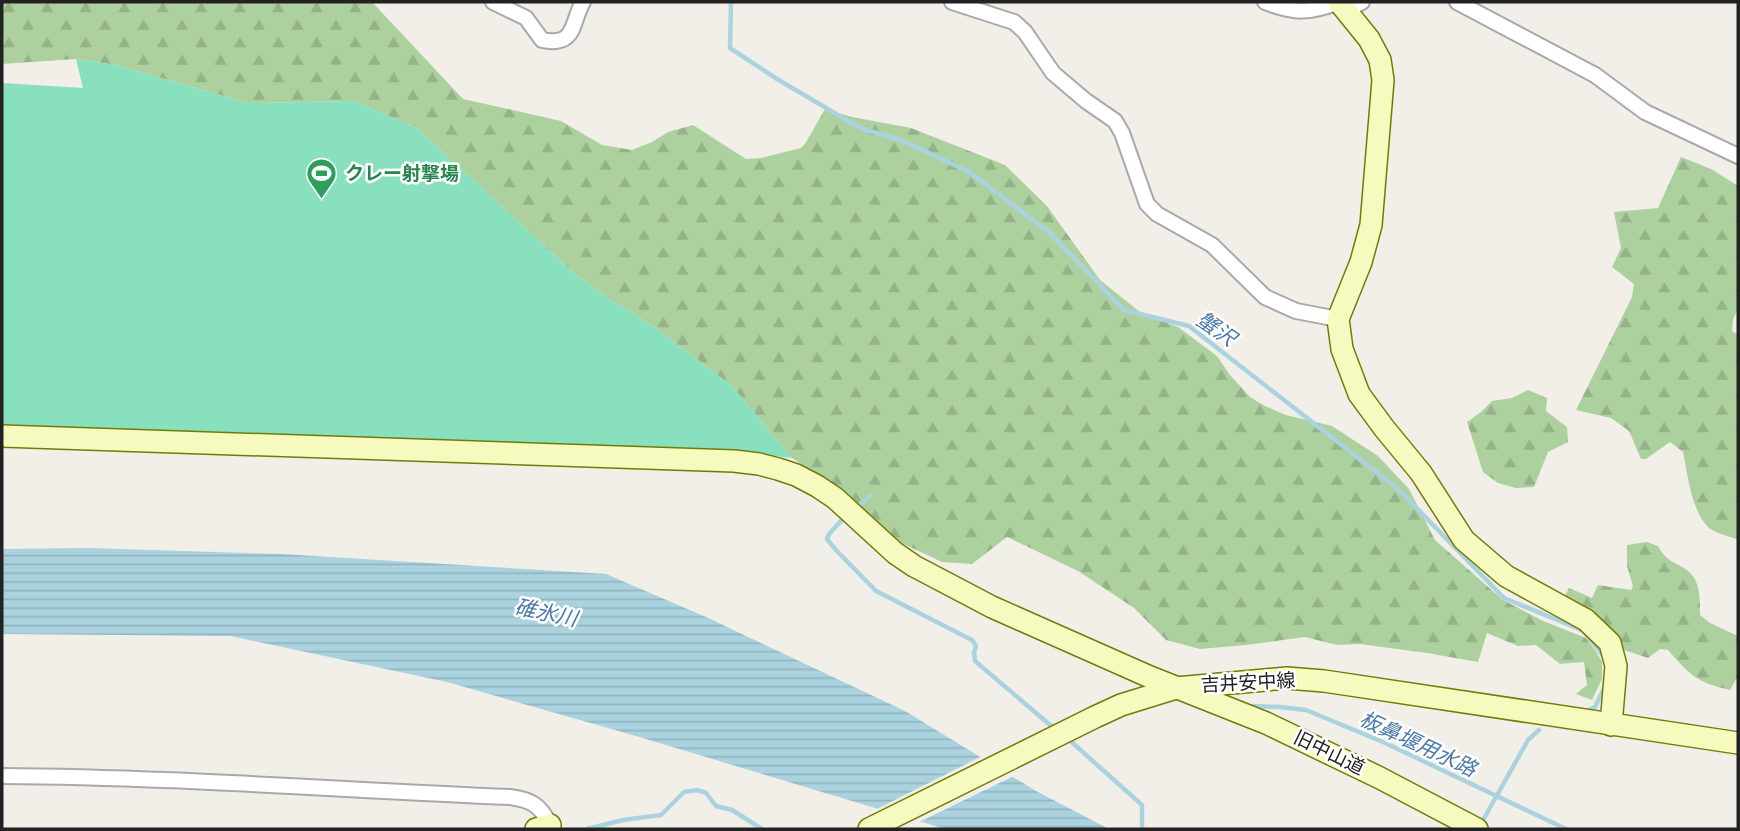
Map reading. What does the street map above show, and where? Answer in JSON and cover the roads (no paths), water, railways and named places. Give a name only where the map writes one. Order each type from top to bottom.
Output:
[{"type":"street","points":[[493,2],[526,18],[542,40],[552,42],[563,39],[571,32],[583,2]]},
{"type":"street","points":[[952,2],[1014,22],[1025,32],[1052,73],[1086,102],[1115,121],[1122,133],[1147,204],[1157,214],[1212,245],[1265,297],[1296,311],[1338,319]]},
{"type":"street","points":[[1265,2],[1298,12],[1346,4],[1380,60],[1382,80],[1371,225],[1361,262],[1338,319],[1342,349],[1359,394],[1421,473],[1464,540],[1507,576],[1586,620],[1610,643],[1616,666],[1611,725]]},
{"type":"street","points":[[1457,2],[1595,75],[1645,112],[1738,156]]},
{"type":"street","name":"旧中山道","points":[[2,436],[760,464],[796,475],[817,486],[835,498],[895,553],[933,577],[992,607],[1176,688],[1266,723],[1477,829]]},
{"type":"street","name":"吉井安中線","points":[[869,829],[1121,705],[1176,688],[1287,678],[1311,680],[1738,743]]},
{"type":"street","points":[[2,776],[147,779],[510,797],[533,803],[543,812],[543,827]]},
{"type":"water","name":"碓氷川","points":[[88,548],[281,554],[606,574],[706,617],[905,711],[1036,791],[1109,829],[945,829],[447,682],[230,636],[2,634],[2,549]]},
{"type":"waterway","name":"蟹沢","points":[[731,2],[730,48],[860,128],[903,141],[969,172],[1050,233],[1124,310],[1189,326],[1398,489],[1504,598],[1584,631],[1605,658]]},
{"type":"waterway","points":[[859,505],[870,496]]},
{"type":"waterway","points":[[841,521],[827,539],[876,591],[972,640],[976,646],[975,661],[1056,730]]},
{"type":"waterway","name":"蟹沢","points":[[1589,710],[1595,707],[1605,686]]},
{"type":"waterway","name":"板鼻堰用水路","points":[[1253,706],[1306,710],[1383,742],[1566,829]]},
{"type":"waterway","name":"蟹沢","points":[[1482,822],[1528,740],[1539,730]]},
{"type":"waterway","points":[[1066,737],[1142,805],[1142,829]]},
{"type":"waterway","points":[[587,829],[623,820],[661,815],[684,792],[697,790],[706,793],[716,806],[732,810],[762,829]]},
{"type":"place","name":"クレー射撃場","points":[[322,201]]}]
